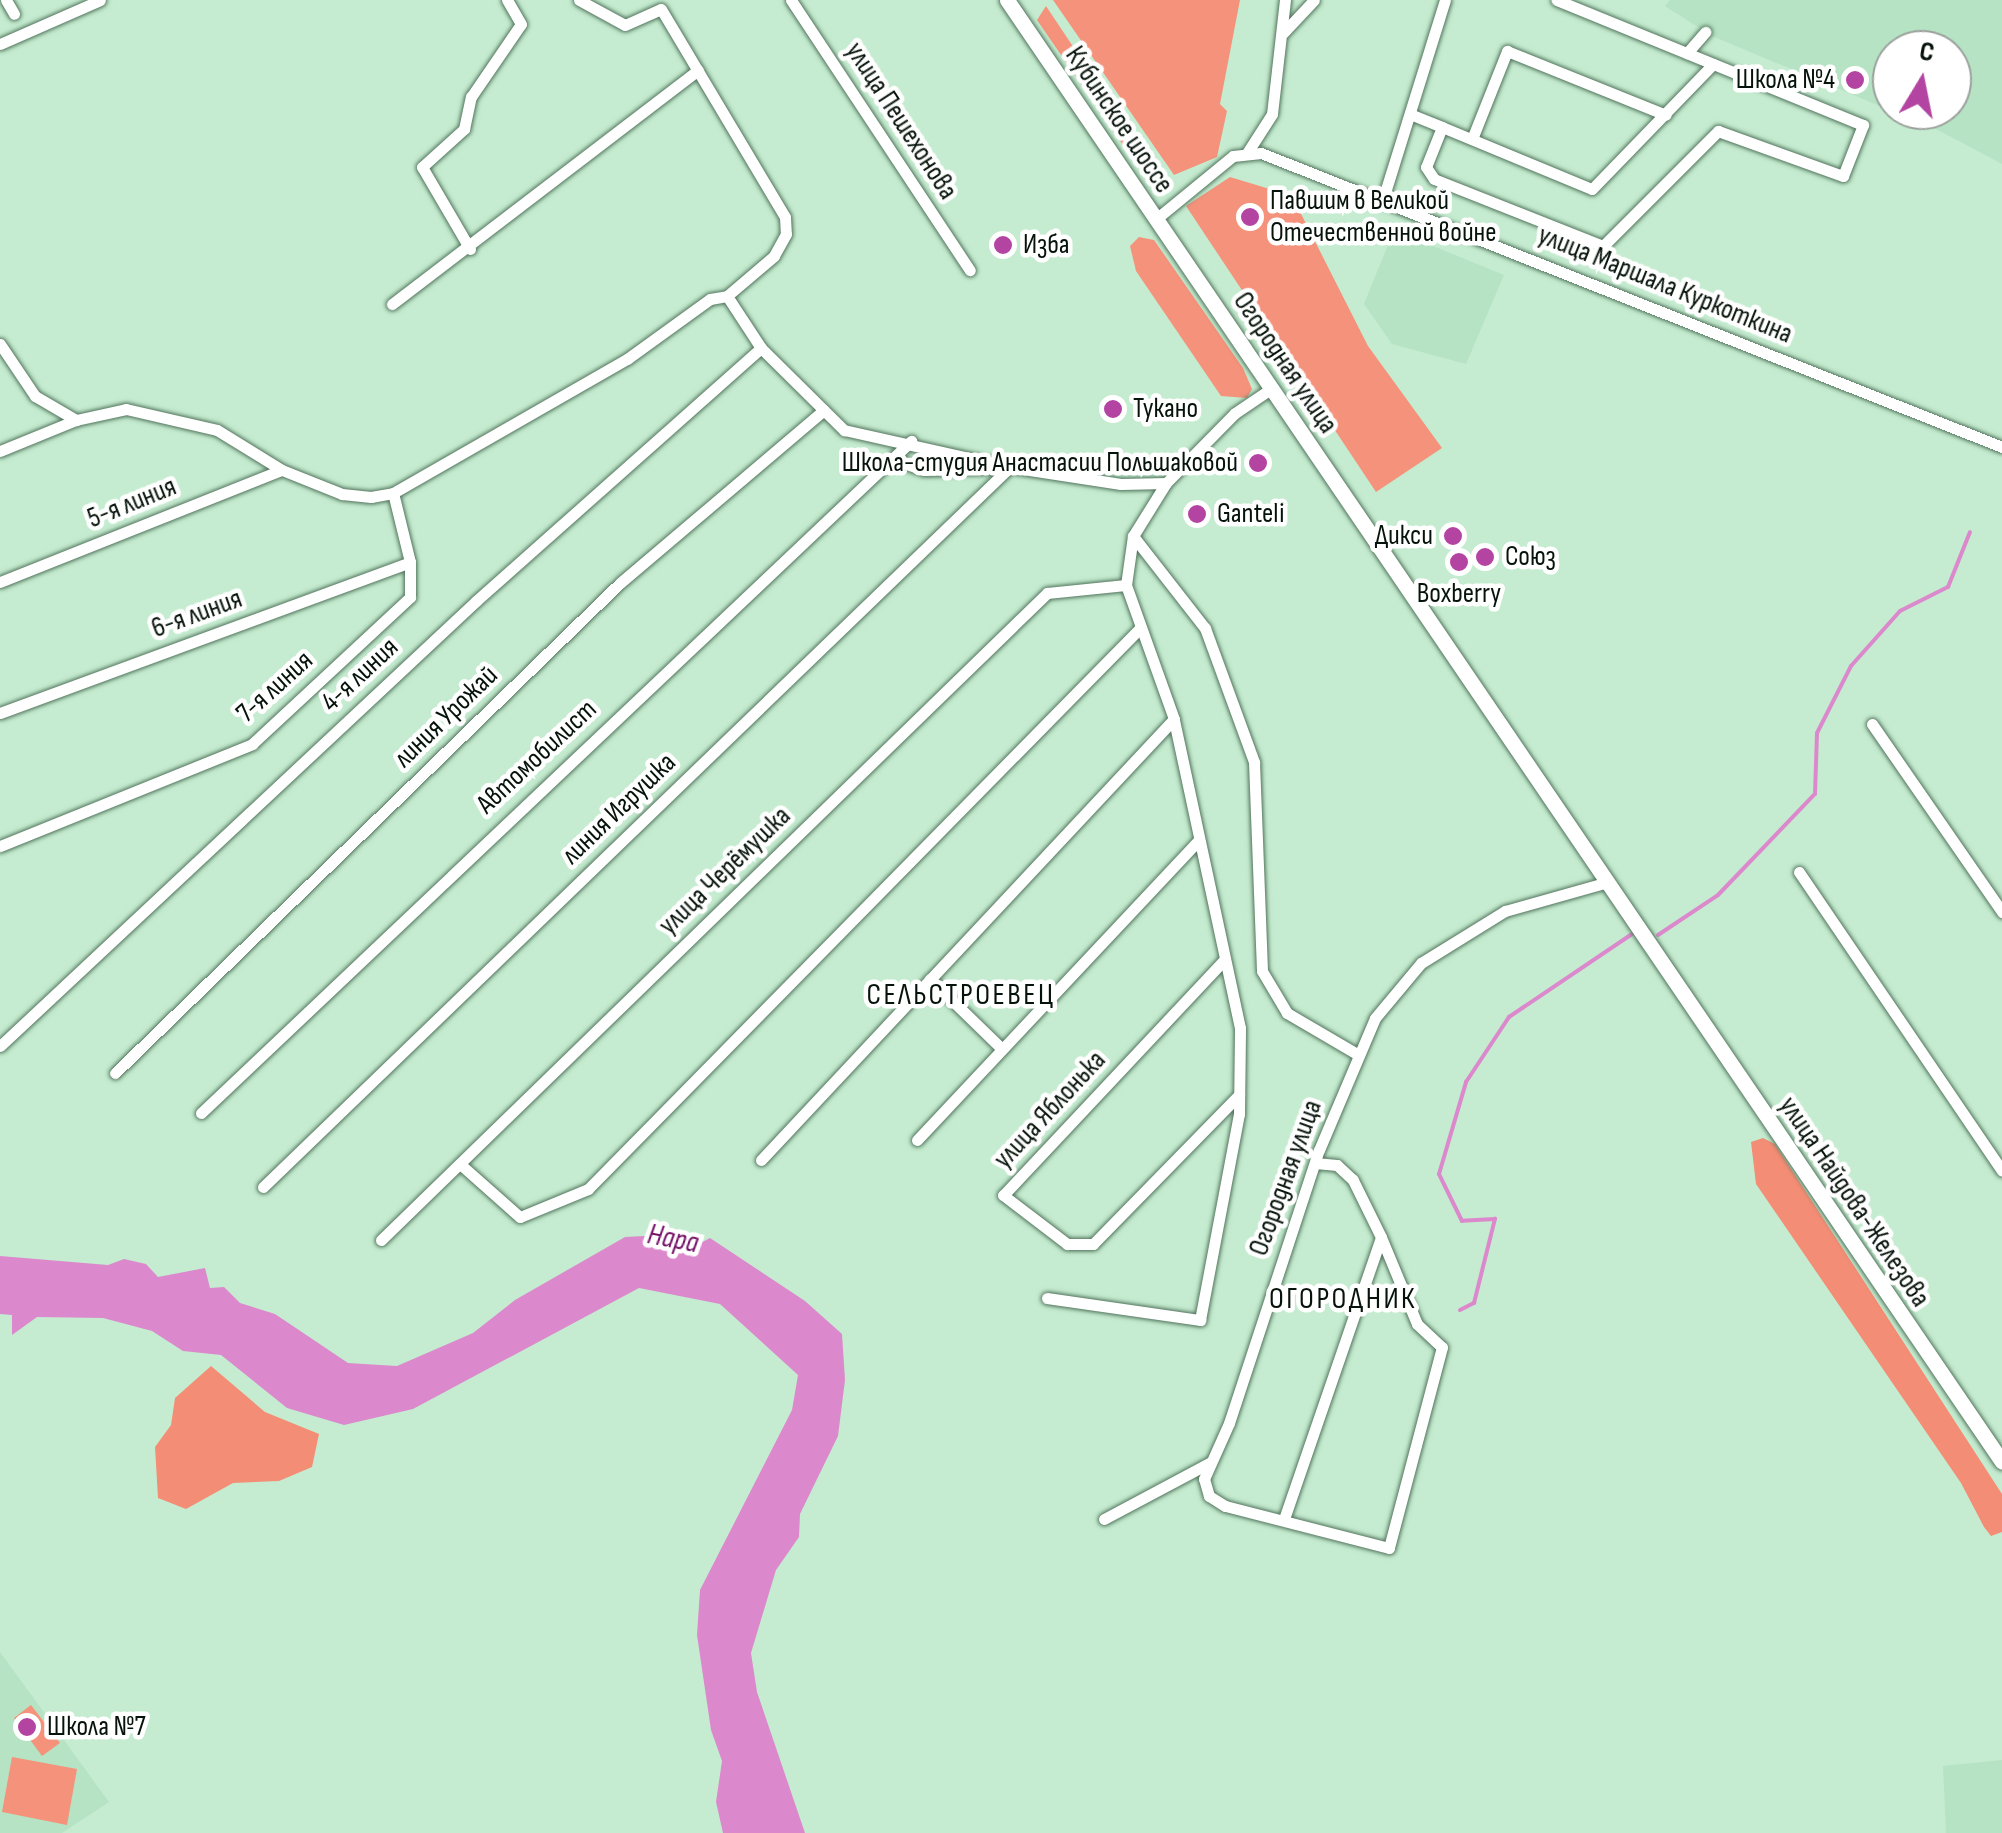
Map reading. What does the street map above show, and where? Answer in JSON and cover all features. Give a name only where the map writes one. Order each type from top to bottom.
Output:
[{"type":"main road","name":"Кубинское шоссе","points":[[1007,0],[1156,219]]},
{"type":"main road","name":"Огородная улица","points":[[1156,219],[1670,967]]},
{"type":"main road","name":"улица Найдова-Железова","points":[[1670,967],[2002,1462]]},
{"type":"street","points":[[6,0],[14,14]]},
{"type":"street","points":[[0,44],[100,0]]},
{"type":"street","points":[[470,249],[422,167],[464,129],[471,97],[521,24],[507,0]]},
{"type":"street","points":[[0,450],[76,420],[126,409],[217,430],[282,470],[342,494],[394,493],[627,359],[710,299],[726,296],[774,256],[786,234],[785,217],[661,9],[625,25],[578,0]]},
{"type":"street","name":"улица Пешехонова","points":[[792,0],[970,270]]},
{"type":"street","points":[[1156,219],[1233,156],[1247,153],[1272,114],[1284,33],[1284,0]]},
{"type":"street","points":[[1284,33],[1314,0]]},
{"type":"street","points":[[1383,199],[1445,0]]},
{"type":"street","points":[[1442,127],[1426,167],[1434,179],[1602,246],[1718,131],[1843,176],[1863,124],[1556,0]]},
{"type":"street","points":[[1687,53],[1705,32]]},
{"type":"street","points":[[1472,139],[1507,50],[1666,115]]},
{"type":"street","points":[[1410,114],[1592,188],[1713,64]]},
{"type":"street","points":[[392,304],[470,249],[698,70]]},
{"type":"street","name":"улица Маршала Куркоткина","points":[[1247,153],[1280,158],[2002,447]]},
{"type":"street","points":[[726,296],[761,348],[844,430],[911,441],[1010,467],[1121,484],[1166,483]]},
{"type":"street","points":[[0,344],[35,396],[76,420]]},
{"type":"street","name":"4-я линия","points":[[0,1046],[461,615],[761,348]]},
{"type":"street","points":[[1048,1298],[1200,1320],[1239,1095],[1240,1028],[1174,720],[1126,585],[1133,536],[1166,483],[1223,424],[1272,388]]},
{"type":"street","name":"линия Урожай","points":[[115,1073],[620,583],[824,410]]},
{"type":"street","name":"Автомобилист","points":[[202,1112],[911,441]]},
{"type":"street","points":[[892,459],[924,470],[1010,467]]},
{"type":"street","name":"линия Игрушка","points":[[264,1187],[1010,467]]},
{"type":"street","name":"5-я линия","points":[[0,582],[282,470]]},
{"type":"street","name":"7-я линия","points":[[0,846],[252,744],[410,598],[410,562],[394,493]]},
{"type":"street","points":[[1133,536],[1205,628],[1254,762],[1262,971],[1287,1014],[1359,1055]]},
{"type":"street","name":"6-я линия","points":[[0,713],[410,562]]},
{"type":"street","name":"улица Черёмушка","points":[[381,1240],[1047,593],[1126,585]]},
{"type":"street","points":[[460,1164],[520,1218],[588,1189],[1141,628]]},
{"type":"street","points":[[761,1160],[1174,720]]},
{"type":"street","points":[[1872,724],[2002,912]]},
{"type":"street","points":[[917,1140],[1199,840]]},
{"type":"street","points":[[1799,872],[2002,1171]]},
{"type":"street","name":"Огородная улица","points":[[1212,1462],[1315,1163],[1375,1018],[1421,963],[1505,911],[1608,882]]},
{"type":"street","name":"улица Яблонька","points":[[1225,960],[1004,1195],[1068,1244],[1092,1244],[1239,1095]]},
{"type":"street","points":[[930,979],[1002,1049]]},
{"type":"street","points":[[1212,1462],[1204,1479],[1210,1496],[1225,1506],[1389,1548],[1442,1348],[1417,1324],[1353,1180],[1337,1165],[1315,1163]]},
{"type":"street","points":[[1284,1519],[1380,1237]]},
{"type":"street","points":[[1104,1519],[1212,1462]]},
{"type":"shaded area","points":[[1053,0],[1240,0],[1220,104],[1227,111],[1217,157],[1174,175]]},
{"type":"shaded area","name":"Школа №4","points":[[1670,0],[2002,0],[2002,164],[1937,130],[1972,130],[1972,30],[1872,30],[1872,103],[1712,36],[1665,6]]},
{"type":"shaded area","points":[[1046,6],[1166,186],[1143,174],[1037,20]]},
{"type":"shaded area","points":[[1230,177],[1292,196],[1368,346],[1442,448],[1376,492],[1186,206]]},
{"type":"shaded area","points":[[1394,230],[1504,275],[1466,364],[1392,344],[1364,304]]},
{"type":"shaded area","points":[[1139,237],[1154,240],[1243,368],[1252,389],[1247,398],[1221,396],[1136,271],[1130,246]]},
{"type":"shaded area","points":[[1763,1138],[1775,1144],[2002,1494],[2002,1532],[1991,1536],[1984,1527],[1961,1483],[1756,1184],[1751,1142]]},
{"type":"shaded area","points":[[664,1235],[691,1248],[710,1238],[805,1301],[842,1334],[845,1380],[838,1436],[800,1514],[799,1537],[776,1570],[751,1653],[757,1692],[805,1833],[723,1833],[716,1802],[722,1761],[711,1730],[697,1635],[700,1590],[792,1410],[798,1375],[720,1304],[639,1288],[413,1409],[344,1425],[287,1408],[221,1355],[183,1351],[152,1331],[103,1318],[37,1317],[12,1335],[12,1315],[0,1314],[0,1256],[108,1265],[124,1259],[146,1264],[158,1277],[205,1268],[210,1288],[224,1287],[240,1303],[275,1314],[348,1363],[397,1366],[473,1333],[515,1300],[625,1237]]},
{"type":"shaded area","points":[[211,1366],[265,1412],[319,1434],[312,1467],[279,1481],[233,1483],[186,1509],[158,1498],[155,1447],[171,1425],[175,1398]]},
{"type":"shaded area","name":"Школа №7","points":[[0,1652],[109,1802],[62,1833],[0,1833]]},
{"type":"shaded area","points":[[31,1705],[60,1743],[42,1756],[14,1718]]},
{"type":"shaded area","points":[[12,1757],[77,1769],[67,1825],[2,1812]]},
{"type":"shaded area","points":[[2002,1760],[2002,1833],[1946,1833],[1943,1766]]},
{"type":"waterway","points":[[1658,935],[1718,895],[1815,794],[1817,733],[1851,666],[1900,611],[1948,587],[1970,532]]},
{"type":"waterway","points":[[1460,1310],[1474,1303],[1495,1219],[1462,1221],[1439,1174],[1466,1082],[1509,1017],[1632,934]]},
{"type":"place","name":"Школа №4","points":[[1855,80]]},
{"type":"place","name":"Павшим в Великой Отечественной войне","points":[[1250,217]]},
{"type":"place","name":"Изба","points":[[1003,245]]},
{"type":"place","name":"Тукано","points":[[1113,409]]},
{"type":"place","name":"Школа-студия Анастасии Польшаковой","points":[[1258,463]]},
{"type":"place","name":"Ganteli","points":[[1197,514]]},
{"type":"place","name":"Дикси","points":[[1453,536]]},
{"type":"place","name":"Союз","points":[[1485,557]]},
{"type":"place","name":"Boxberry","points":[[1459,562]]},
{"type":"place","name":"Школа №7","points":[[27,1727]]},
{"type":"district","name":"СЕЛЬСТРОЕВЕЦ","points":[[961,995]]},
{"type":"district","name":"ОГОРОДНИК","points":[[1343,1299]]},
{"type":"water label","name":"Нара","points":[[673,1239]]}]
